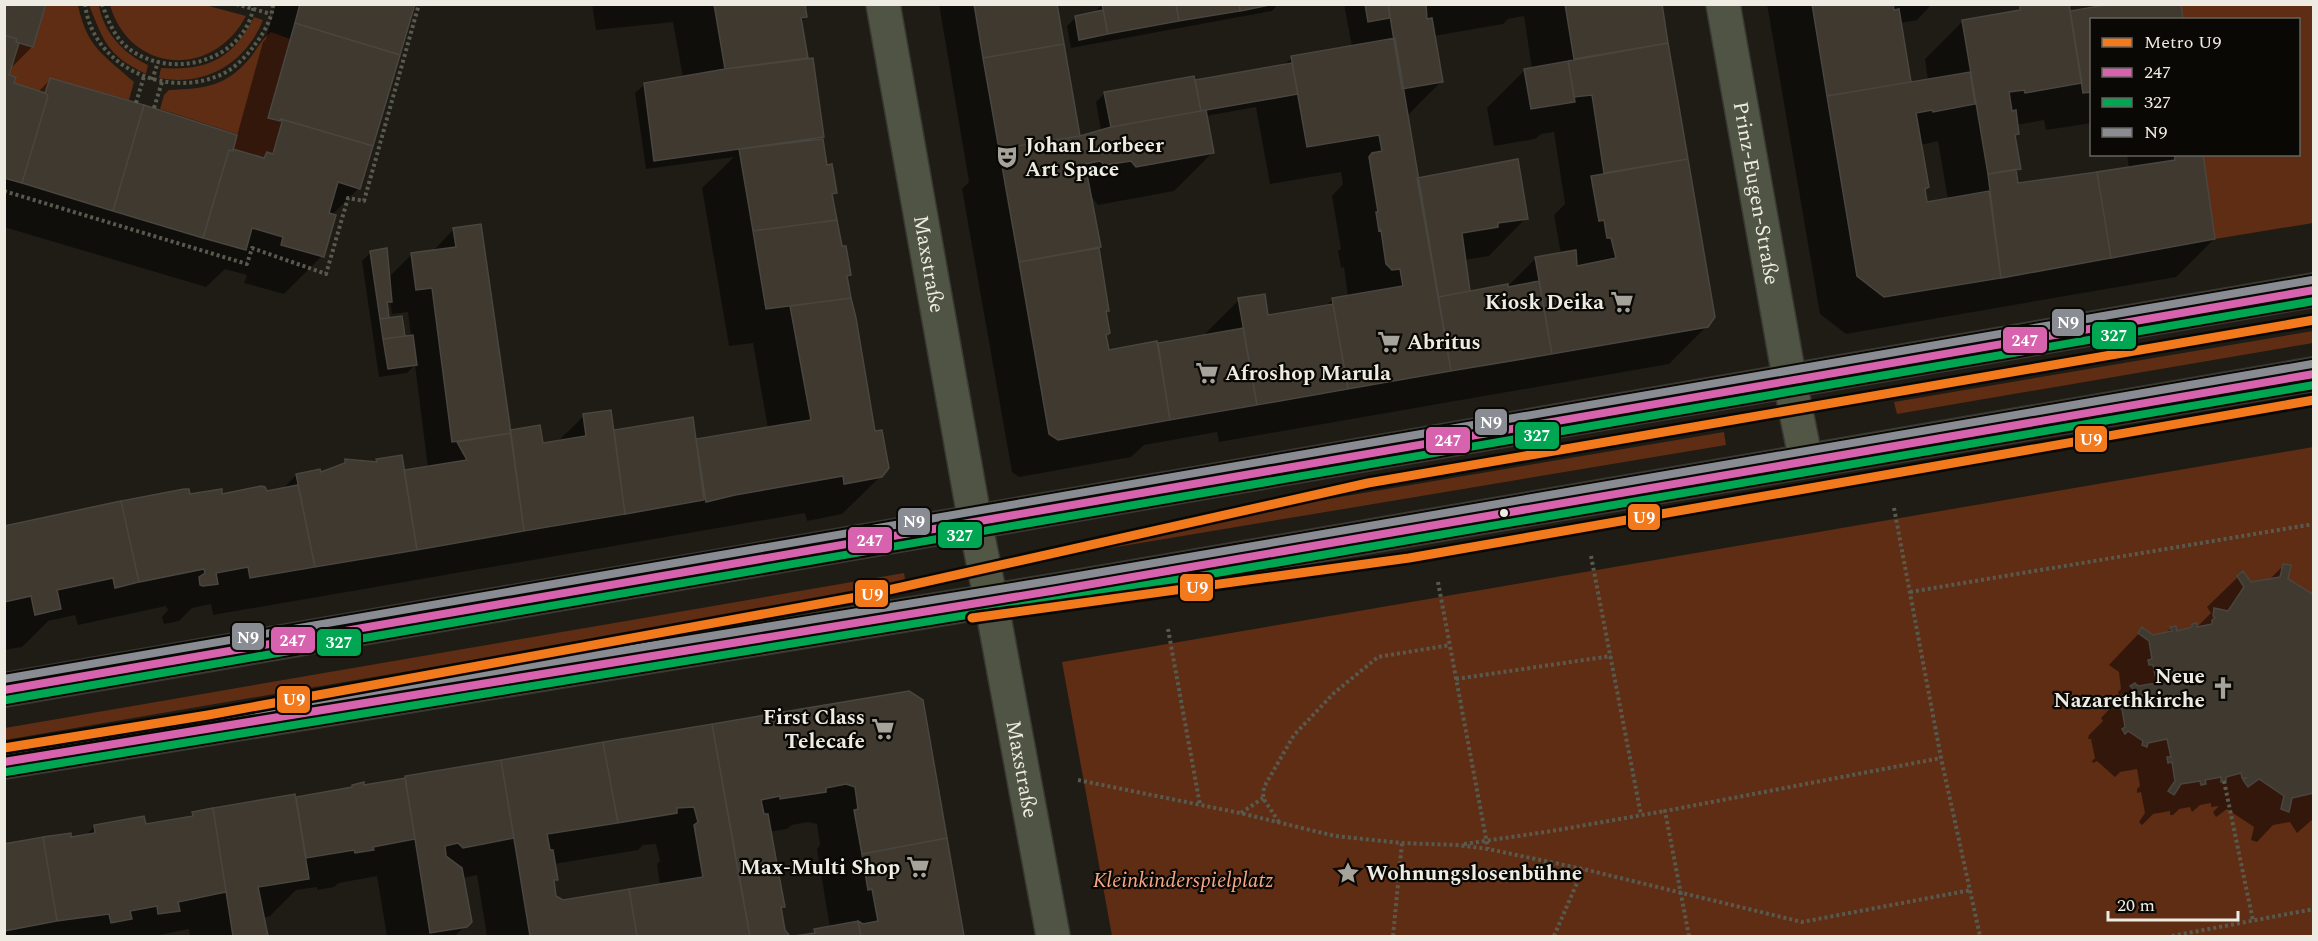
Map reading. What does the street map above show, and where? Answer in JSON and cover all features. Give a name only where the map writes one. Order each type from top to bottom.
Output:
[{"type":"main road","points":[[4,690],[2313,290]]},
{"type":"main road","points":[[4,762],[991,601],[2313,374]]},
{"type":"main road","points":[[1790,382],[1806,460]]},
{"type":"main road","points":[[975,522],[991,601]]},
{"type":"street","name":"Maxstraße","points":[[883,4],[975,522]]},
{"type":"street","name":"Prinz-Eugen-Straße","points":[[1723,4],[1790,382]]},
{"type":"street","name":"Maxstraße","points":[[991,601],[1053,936]]},
{"type":"path","points":[[86,4],[93,32],[106,51],[121,64],[152,80],[173,84],[195,83],[217,77],[233,68],[259,39],[271,14],[273,4]]},
{"type":"path","points":[[102,4],[111,28],[128,47],[150,60],[176,65],[201,62],[224,51],[243,32],[254,7]]},
{"type":"path","points":[[236,4],[254,7],[271,14]]},
{"type":"path","points":[[4,191],[247,264],[252,248],[326,274],[348,198],[364,201],[419,4]]},
{"type":"path","points":[[152,80],[158,62]]},
{"type":"path","points":[[136,103],[144,76]]},
{"type":"path","points":[[154,108],[162,82]]},
{"type":"path","points":[[1894,508],[1941,758],[1980,936]]},
{"type":"path","points":[[1910,592],[2313,524]]},
{"type":"path","points":[[1591,556],[1641,815]]},
{"type":"path","points":[[1438,582],[1488,849]]},
{"type":"path","points":[[1168,629],[1200,805]]},
{"type":"path","points":[[1280,822],[1263,798],[1264,787],[1294,735],[1334,693],[1378,657],[1450,645]]},
{"type":"path","points":[[1456,679],[1611,656]]},
{"type":"path","points":[[1457,845],[1665,811],[1941,758]]},
{"type":"path","points":[[1078,780],[1240,813],[1335,836],[1488,849],[1583,869],[1802,922],[1971,890]]},
{"type":"path","points":[[2224,781],[2253,921]]},
{"type":"path","points":[[1240,813],[1263,798]]},
{"type":"path","points":[[1665,811],[1689,936]]},
{"type":"path","points":[[1393,936],[1402,843]]},
{"type":"path","points":[[1554,936],[1583,869]]},
{"type":"path","points":[[2172,936],[2313,909]]},
{"type":"green space","points":[[46,5],[78,5],[86,31],[98,50],[134,82],[129,100],[50,79],[45,93],[14,83],[15,77],[9,75],[19,43],[33,47]]},
{"type":"green space","points":[[89,5],[99,5],[105,24],[116,41],[131,55],[148,65],[146,74],[123,60],[108,46]]},
{"type":"green space","points":[[110,5],[205,5],[246,16],[232,36],[214,51],[194,58],[173,60],[153,55],[135,45],[120,28]]},
{"type":"green space","points":[[2181,5],[2313,5],[2313,223],[2215,239],[2203,156],[2300,156],[2300,18],[2183,18]]},
{"type":"green space","points":[[254,17],[263,20],[256,35],[235,60],[208,75],[192,79],[159,78],[161,68],[192,67],[217,59],[237,43]]},
{"type":"green space","points":[[271,32],[290,39],[269,118],[282,122],[273,154],[267,152],[264,158],[233,149],[237,134],[160,109],[164,95],[169,90],[204,87],[222,81],[231,75],[241,68]]},
{"type":"green space","points":[[2313,331],[2313,343],[1897,414],[1894,402]]},
{"type":"green space","points":[[1724,432],[1726,445],[1087,552],[1085,540]]},
{"type":"green space","name":"Kleinkinderspielplatz","points":[[2313,447],[2313,936],[1112,936],[1062,662]]},
{"type":"green space","points":[[904,573],[906,586],[5,740],[5,728]]},
{"type":"building","points":[[4,4],[46,4],[33,47],[16,42],[17,39],[4,35]]},
{"type":"building","points":[[300,4],[415,4],[400,55],[295,23]]},
{"type":"building","points":[[714,4],[805,4],[807,17],[801,18],[808,58],[725,69]]},
{"type":"building","points":[[974,4],[1057,4],[1064,44],[983,58]]},
{"type":"building","points":[[1102,4],[1176,4],[1179,21],[1108,34]]},
{"type":"building","points":[[1176,4],[1239,4],[1240,11],[1179,21]]},
{"type":"building","points":[[1239,4],[1274,4],[1240,11]]},
{"type":"building","points":[[1365,4],[1388,4],[1390,18],[1368,22]]},
{"type":"building","points":[[1388,4],[1426,4],[1427,19],[1432,18],[1443,82],[1402,89]]},
{"type":"building","points":[[1565,4],[1662,4],[1668,43],[1574,59]]},
{"type":"building","points":[[1812,4],[1893,4],[1894,10],[1899,9],[1911,82],[1827,96]]},
{"type":"building","points":[[2069,4],[2082,83],[2025,93],[2024,90],[2009,92],[2012,111],[2016,110],[2019,134],[2015,135],[2021,169],[1988,174],[1962,20],[2020,10],[2020,5]]},
{"type":"building","points":[[2111,4],[2181,4],[2183,18],[2090,18],[2090,92],[2083,93],[2070,11]]},
{"type":"building","points":[[1103,10],[1108,34],[1079,40],[1075,16]]},
{"type":"building","points":[[295,23],[400,55],[373,146],[281,119],[280,121],[268,118]]},
{"type":"building","points":[[4,35],[17,39],[16,42],[19,43],[9,75],[16,77],[14,83],[48,96],[22,183],[4,178]]},
{"type":"building","points":[[1395,38],[1451,371],[1348,389],[1332,298],[1403,286],[1400,269],[1392,270],[1386,264],[1376,212],[1378,212],[1369,157],[1372,153],[1382,151],[1379,135],[1307,147],[1291,56]]},
{"type":"building","points":[[1668,43],[1688,159],[1604,173],[1592,95],[1574,97],[1568,61]]},
{"type":"building","points":[[1064,44],[1080,136],[999,149],[983,58]]},
{"type":"building","points":[[813,58],[824,137],[654,161],[644,83],[725,69]]},
{"type":"building","points":[[1568,61],[1575,102],[1531,109],[1524,69]]},
{"type":"building","points":[[1292,63],[1298,94],[1201,111],[1195,80]]},
{"type":"building","points":[[1970,72],[1975,104],[1916,113],[1929,187],[1925,189],[1927,202],[1989,191],[2001,278],[1884,297],[1857,276],[1827,96]]},
{"type":"building","points":[[1194,76],[1201,111],[1111,127],[1104,92]]},
{"type":"building","points":[[50,78],[144,105],[113,211],[22,183],[48,96],[45,93]]},
{"type":"building","points":[[144,105],[237,135],[233,151],[229,150],[203,238],[113,211]]},
{"type":"building","points":[[1206,110],[1214,153],[1136,167],[1131,161],[1105,165],[1100,161],[1085,164],[1101,247],[1019,262],[999,149],[1080,136],[1111,127]]},
{"type":"building","points":[[281,119],[373,146],[360,189],[338,182],[329,213],[336,215],[324,257],[281,245],[283,237],[252,228],[246,250],[203,238],[229,150],[233,151],[233,149],[264,158],[267,152],[273,154]]},
{"type":"building","points":[[823,139],[827,165],[832,164],[837,193],[832,194],[837,220],[753,231],[739,149]]},
{"type":"building","points":[[2174,156],[2203,156],[2215,239],[2111,258],[2097,172],[2175,160]]},
{"type":"building","points":[[1518,159],[1528,219],[1498,223],[1498,227],[1462,233],[1470,291],[1438,297],[1417,178]]},
{"type":"building","points":[[1688,159],[1715,317],[1708,327],[1552,354],[1535,257],[1576,250],[1577,266],[1616,258],[1611,238],[1607,238],[1604,220],[1599,221],[1591,176]]},
{"type":"building","points":[[2016,169],[2018,183],[2097,172],[2111,258],[2001,278],[1988,174]]},
{"type":"building","points":[[837,220],[842,246],[846,246],[851,275],[847,276],[851,298],[766,309],[753,231]]},
{"type":"building","points":[[481,224],[511,433],[452,442],[432,288],[416,290],[411,253],[456,247],[453,228]]},
{"type":"building","points":[[387,248],[392,302],[387,302],[389,318],[380,319],[370,251]]},
{"type":"building","points":[[1099,248],[1109,311],[1106,311],[1110,333],[1106,335],[1109,350],[1157,341],[1170,420],[1058,440],[1049,434],[1019,262]]},
{"type":"building","points":[[1539,281],[1552,354],[1451,371],[1438,297],[1508,284],[1508,287]]},
{"type":"building","points":[[1265,294],[1268,315],[1333,304],[1348,389],[1257,405],[1238,298]]},
{"type":"building","points":[[851,298],[875,431],[882,430],[889,468],[882,477],[844,484],[843,476],[706,502],[696,439],[811,420],[790,306]]},
{"type":"building","points":[[402,316],[405,336],[383,339],[380,319]]},
{"type":"building","points":[[1243,328],[1257,405],[1170,420],[1158,343]]},
{"type":"building","points":[[413,335],[417,365],[388,369],[383,339]]},
{"type":"building","points":[[611,410],[625,514],[524,531],[510,430],[540,425],[543,443],[586,436],[583,414]]},
{"type":"building","points":[[693,417],[704,500],[625,514],[614,430]]},
{"type":"building","points":[[511,433],[524,531],[417,550],[404,470],[467,460],[457,442]]},
{"type":"building","points":[[402,455],[417,550],[315,567],[296,474],[320,469],[321,472],[345,463],[345,459],[377,462],[376,459]]},
{"type":"building","points":[[298,485],[315,567],[250,578],[248,567],[216,573],[218,584],[203,586],[200,585],[199,577],[205,573],[204,569],[139,582],[121,501],[184,489],[189,489],[190,494],[222,489],[222,494],[261,486],[267,491]]},
{"type":"building","points":[[121,501],[139,582],[115,588],[113,578],[57,590],[61,609],[35,615],[31,596],[4,602],[4,526]]},
{"type":"building","name":"Neue Nazarethkirche","points":[[2283,564],[2291,565],[2288,579],[2314,595],[2314,793],[2292,798],[2289,812],[2281,809],[2284,796],[2259,779],[2248,787],[2243,780],[2246,778],[2242,778],[2241,773],[2226,777],[2226,781],[2221,782],[2221,777],[2205,780],[2206,784],[2201,785],[2200,781],[2181,784],[2174,795],[2168,791],[2175,781],[2172,762],[2168,763],[2167,757],[2171,757],[2167,739],[2148,743],[2147,747],[2142,745],[2143,741],[2128,731],[2125,734],[2122,729],[2125,727],[2122,709],[2118,708],[2119,703],[2123,704],[2133,689],[2130,686],[2135,683],[2138,686],[2157,683],[2153,665],[2149,665],[2148,660],[2152,659],[2149,641],[2138,633],[2142,627],[2153,635],[2172,631],[2170,627],[2176,626],[2177,631],[2192,627],[2192,624],[2197,623],[2197,627],[2212,624],[2215,618],[2214,608],[2228,611],[2244,587],[2237,576],[2243,571],[2251,582],[2280,577]]},
{"type":"building","points":[[909,691],[923,700],[947,838],[862,854],[854,810],[858,809],[855,787],[846,784],[826,788],[826,792],[780,799],[780,796],[761,800],[764,814],[768,814],[778,870],[739,877],[712,724]]},
{"type":"building","points":[[712,724],[750,936],[637,936],[629,889],[703,877],[694,825],[698,822],[694,807],[677,808],[677,813],[618,823],[603,742]]},
{"type":"building","points":[[603,742],[618,823],[547,834],[550,850],[553,850],[558,880],[554,880],[556,896],[563,900],[629,889],[637,936],[530,936],[501,760]]},
{"type":"building","points":[[501,760],[514,838],[463,848],[458,843],[445,846],[446,856],[462,868],[472,922],[467,927],[430,933],[405,776]]},
{"type":"building","points":[[405,778],[415,839],[373,847],[374,850],[355,853],[354,850],[306,858],[296,797],[352,787],[352,785],[364,782],[364,785]]},
{"type":"building","points":[[295,794],[309,879],[258,887],[268,936],[233,936],[213,808]]},
{"type":"building","points":[[213,808],[226,892],[178,902],[180,911],[158,914],[157,906],[130,911],[132,919],[111,923],[109,914],[57,921],[43,837],[71,833],[71,837],[95,833],[94,825],[144,816],[146,824],[193,816],[192,812]]},
{"type":"building","points":[[43,837],[57,921],[4,931],[4,844]]},
{"type":"building","points":[[947,838],[964,936],[861,936],[858,921],[863,924],[878,921],[872,889],[868,890],[862,854]]},
{"type":"building","points":[[778,870],[785,907],[781,907],[785,930],[790,936],[750,936],[739,877]]},
{"type":"building","points":[[858,921],[861,936],[794,936],[815,933],[814,929]]},
{"type":"metro line","name":"U9","points":[[4,748],[208,715],[857,597],[1368,483],[2314,320]]},
{"type":"metro line","name":"U9","points":[[972,618],[1409,558],[2314,400]]},
{"type":"transit line","name":"N9","points":[[4,679],[2312,280]]},
{"type":"transit line","name":"247","points":[[4,690],[2314,290]]},
{"type":"transit line","name":"327","points":[[6,700],[2314,301]]},
{"type":"transit line","name":"N9","points":[[4,751],[1055,580],[2312,364]]},
{"type":"transit line","name":"247","points":[[4,762],[1057,590],[2314,374]]},
{"type":"transit line","name":"327","points":[[6,772],[1059,600],[2314,385]]},
{"type":"place","name":"Johan Lorbeer Art Space","points":[[1007,157]]},
{"type":"place","name":"Kiosk Deika","points":[[1622,302]]},
{"type":"place","name":"Abritus","points":[[1389,342]]},
{"type":"place","name":"Afroshop Marula","points":[[1207,373]]},
{"type":"place","name":"Neue Nazarethkirche","points":[[2223,688]]},
{"type":"place","name":"First Class Telecafe","points":[[883,729]]},
{"type":"place","name":"Max-Multi Shop","points":[[918,867]]},
{"type":"place","name":"Wohnungslosenbühne","points":[[1348,873]]}]
